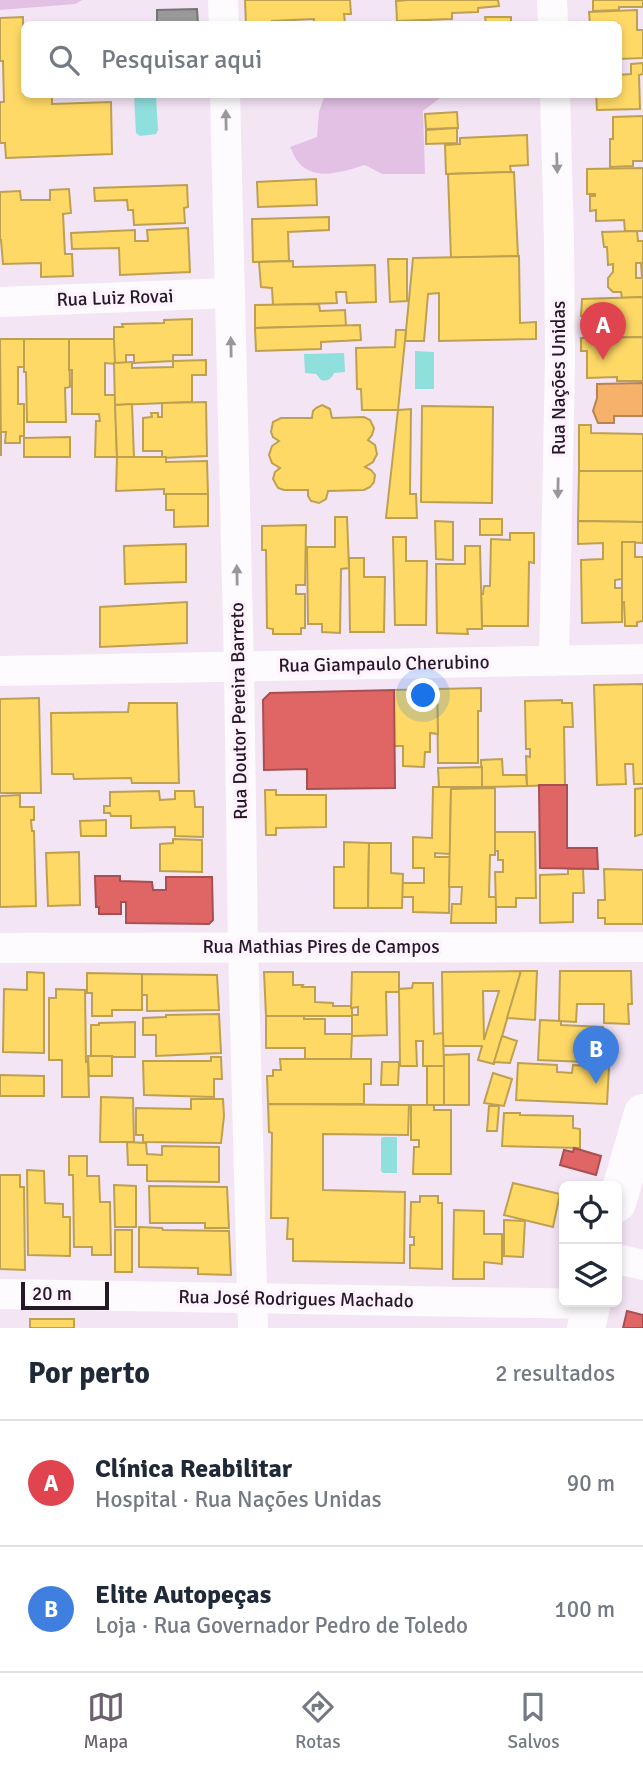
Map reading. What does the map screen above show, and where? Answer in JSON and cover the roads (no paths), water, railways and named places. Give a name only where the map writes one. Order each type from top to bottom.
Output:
[{"type":"main road","points":[[622,1186],[643,1113]]},
{"type":"street","points":[[223,0],[223,21]]},
{"type":"street","points":[[552,0],[553,21]]},
{"type":"street","name":"Rua Doutor Pereira Barreto","points":[[225,98],[253,1314]]},
{"type":"street","name":"Rua Nações Unidas","points":[[554,661],[560,360],[555,98]]},
{"type":"street","name":"Rua Luiz Rovai","points":[[0,302],[230,293]]},
{"type":"street","name":"Rua Giampaulo Cherubino","points":[[0,671],[643,659]]},
{"type":"street","name":"Rua Mathias Pires de Campos","points":[[0,948],[643,947]]},
{"type":"street","points":[[622,1260],[643,1265]]},
{"type":"street","name":"Rua José Rodrigues Machado","points":[[0,1294],[253,1314],[590,1311]]},
{"type":"place","name":"Clínica Reabilitar","points":[[603,360]]},
{"type":"place","name":"Elite Autopeças","points":[[596,1084]]}]
